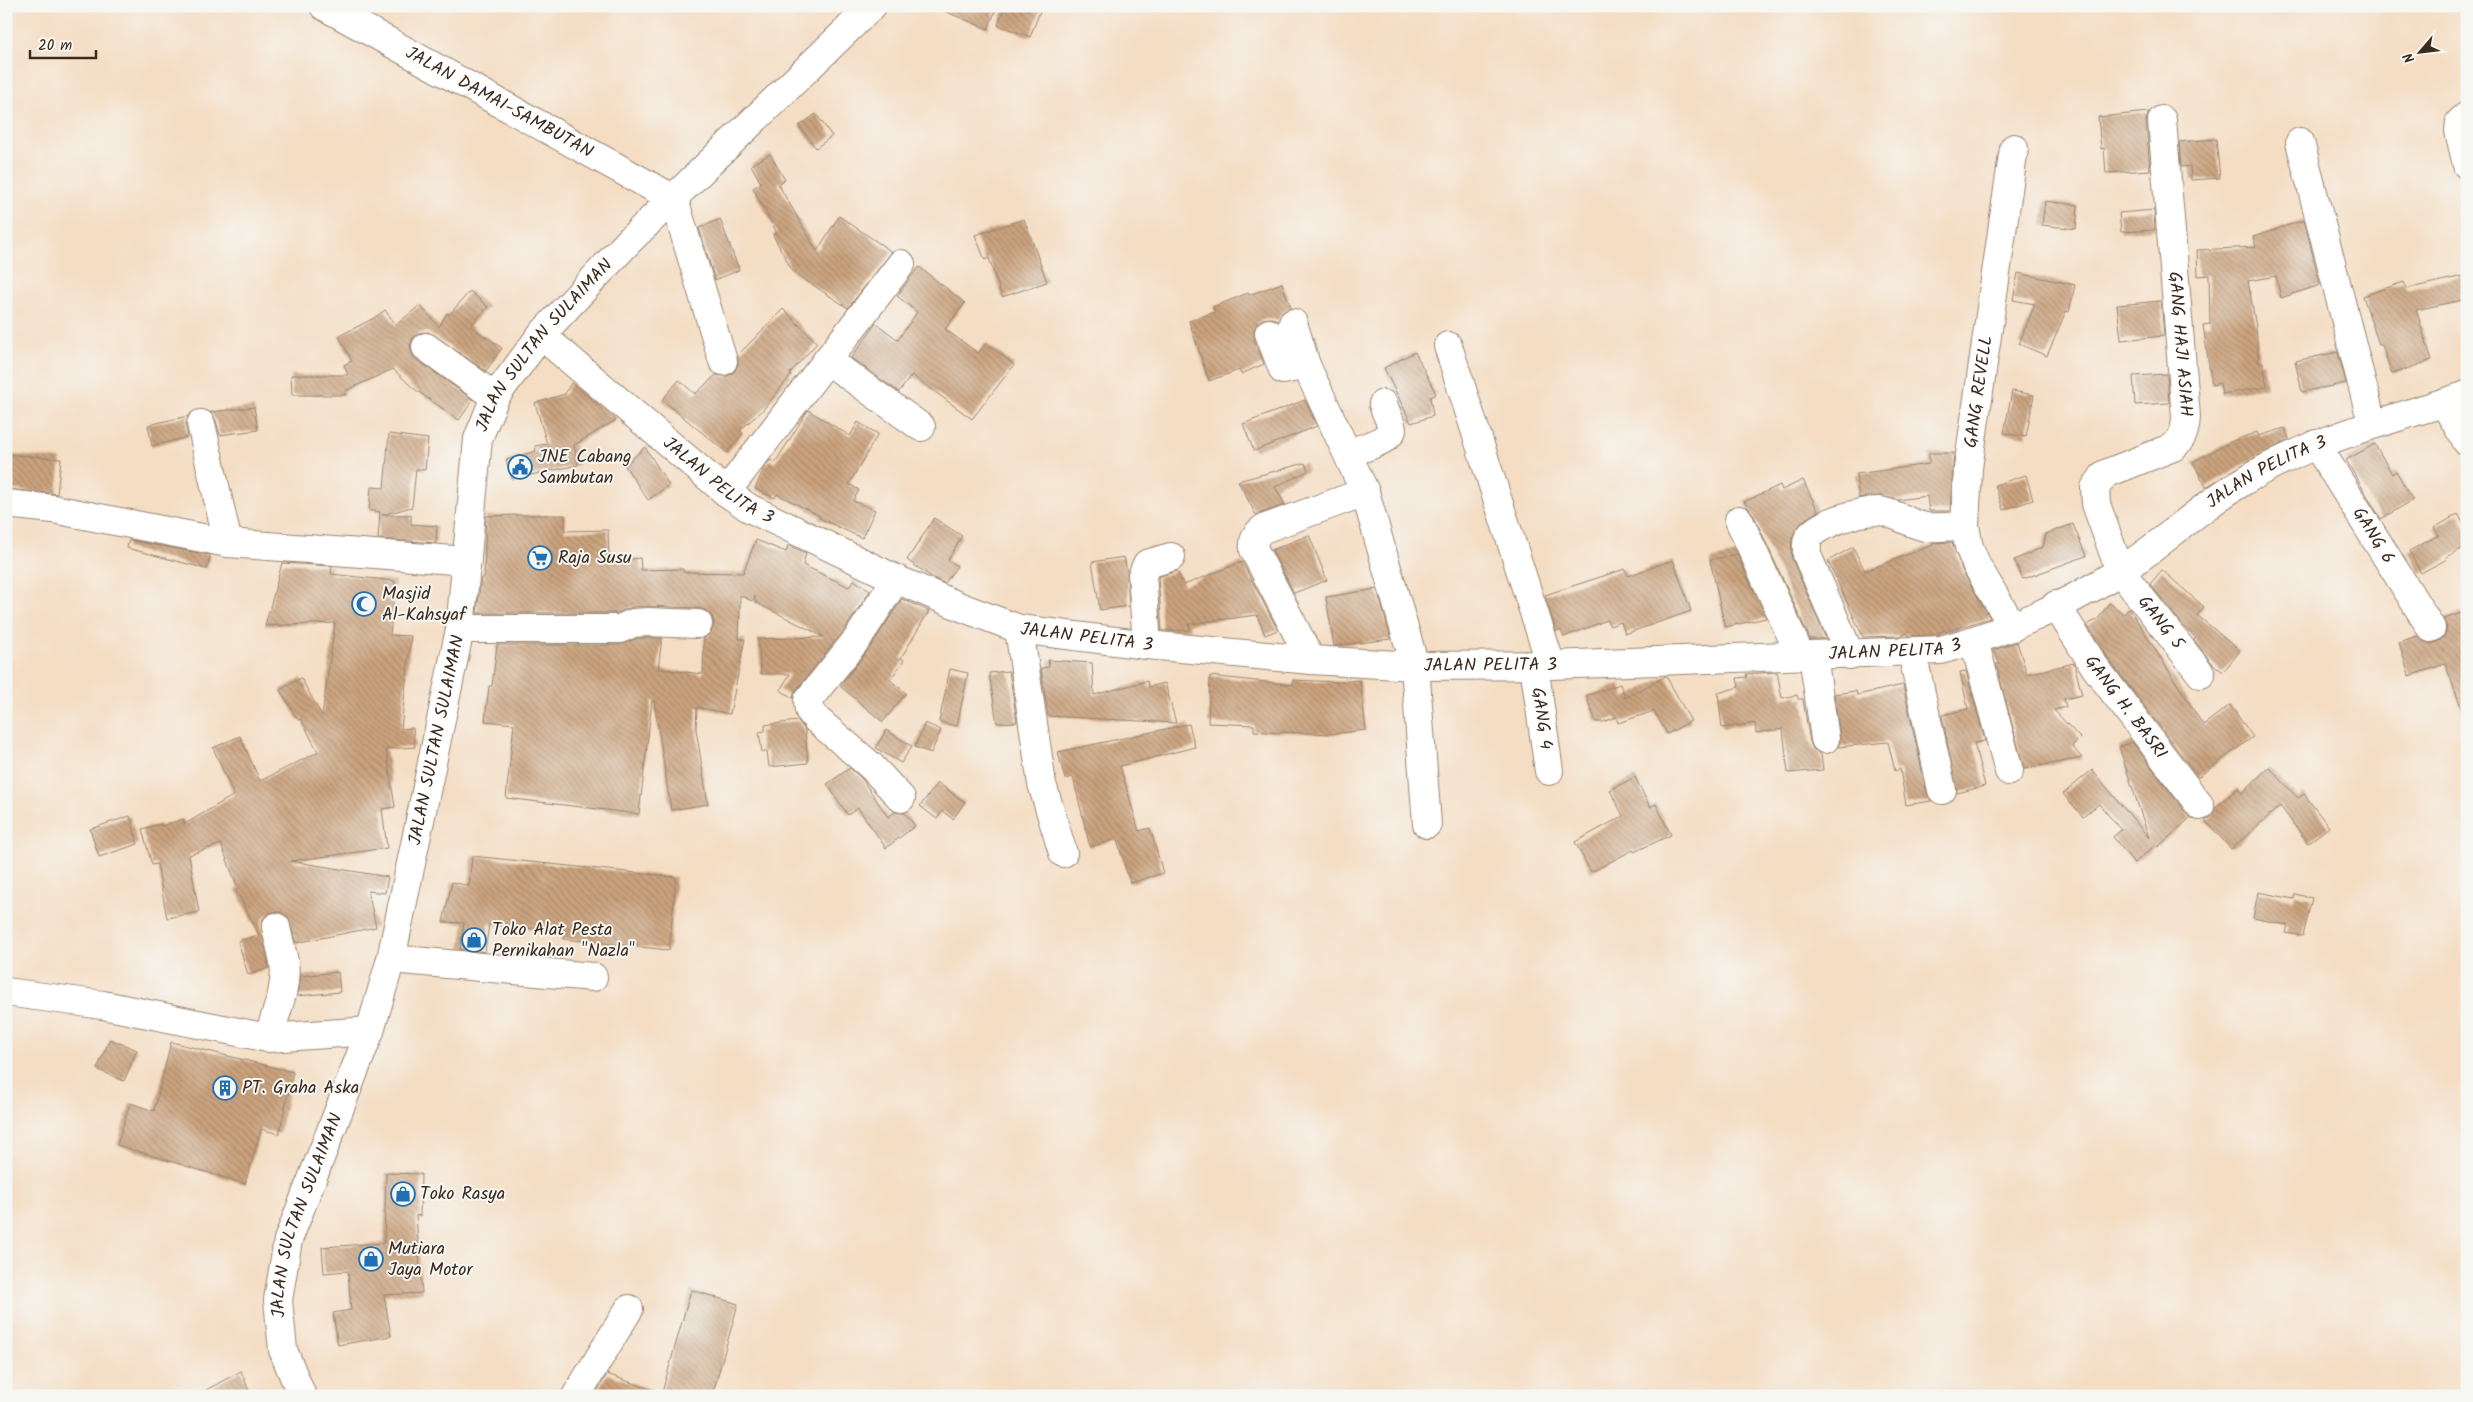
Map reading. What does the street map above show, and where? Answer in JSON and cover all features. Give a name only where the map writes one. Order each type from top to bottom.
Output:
[{"type":"street","name":"JALAN DAMAI-SAMBUTAN","points":[[324,6],[674,199]]},
{"type":"street","name":"JALAN SULTAN SULAIMAN","points":[[302,1396],[283,1350],[278,1300],[288,1240],[370,1031],[391,958],[460,629],[478,439],[495,397],[541,335],[629,241],[872,6]]},
{"type":"street","points":[[2467,116],[2460,122],[2459,131],[2467,165]]},
{"type":"street","name":"GANG HAJI ASIAH","points":[[2120,571],[2096,504],[2096,488],[2105,474],[2173,447],[2182,440],[2186,418],[2162,120]]},
{"type":"street","points":[[2300,142],[2372,423]]},
{"type":"street","name":"GANG REVELL","points":[[2013,627],[1977,566],[1969,547],[1965,526],[1968,468],[2014,148]]},
{"type":"street","points":[[674,199],[723,361]]},
{"type":"street","points":[[726,492],[901,264]]},
{"type":"street","points":[[1281,328],[1306,365],[1365,492],[1415,666],[1427,824]]},
{"type":"street","name":"JALAN PELITA 3","points":[[541,335],[726,492],[749,508],[896,579],[1018,629],[1147,646],[1311,660],[1415,666],[1542,665],[1850,655],[1941,650],[2013,627],[2120,571],[2239,484],[2316,444],[2372,423],[2455,399]]},
{"type":"street","name":"GANG 4","points":[[1448,346],[1542,665],[1549,771]]},
{"type":"street","points":[[426,347],[495,397]]},
{"type":"street","points":[[827,360],[920,427]]},
{"type":"street","points":[[2455,399],[2467,442]]},
{"type":"street","points":[[1348,453],[1386,439],[1391,434],[1392,428],[1383,404]]},
{"type":"street","points":[[201,424],[228,543]]},
{"type":"street","name":"GANG 6","points":[[2316,444],[2431,628]]},
{"type":"street","points":[[1311,660],[1254,550],[1253,542],[1256,534],[1263,529],[1365,492]]},
{"type":"street","points":[[6,504],[53,509],[228,543],[467,561]]},
{"type":"street","points":[[1850,655],[1807,555],[1806,541],[1813,532],[1840,519],[1861,513],[1878,511],[1898,515],[1924,527],[1965,526]]},
{"type":"street","points":[[1738,520],[1806,655],[1825,739]]},
{"type":"street","points":[[1147,646],[1142,575],[1148,564],[1170,557]]},
{"type":"street","name":"GANG 5","points":[[2120,571],[2201,674]]},
{"type":"street","points":[[896,579],[858,638],[808,700],[809,710],[816,719],[871,766],[901,798]]},
{"type":"street","name":"GANG H. BASRI","points":[[2056,606],[2095,667],[2200,806]]},
{"type":"street","points":[[460,629],[620,629],[642,622],[698,624]]},
{"type":"street","points":[[1018,629],[1042,784],[1063,853]]},
{"type":"street","points":[[1974,641],[2009,771]]},
{"type":"street","points":[[1912,652],[1942,790]]},
{"type":"street","points":[[268,1038],[281,995],[284,976],[284,963],[276,927]]},
{"type":"street","points":[[391,958],[593,977]]},
{"type":"street","points":[[6,992],[102,1005],[268,1038],[370,1031]]},
{"type":"street","points":[[576,1396],[629,1309]]},
{"type":"building","points":[[932,6],[981,6],[995,12],[988,29]]},
{"type":"building","points":[[1005,6],[1042,6],[1030,37],[998,25]]},
{"type":"building","points":[[2149,112],[2146,121],[2150,170],[2106,173],[2104,148],[2101,149],[2098,117]]},
{"type":"building","points":[[816,114],[832,136],[816,148],[799,126]]},
{"type":"building","points":[[2216,139],[2220,178],[2191,180],[2190,166],[2181,167],[2179,142]]},
{"type":"building","points":[[770,154],[785,180],[778,184],[817,251],[839,216],[892,252],[848,308],[793,272],[773,235],[777,233],[753,188],[761,183],[751,165]]},
{"type":"building","points":[[2045,201],[2078,205],[2076,229],[2042,225]]},
{"type":"building","points":[[2154,210],[2155,230],[2121,232],[2119,213]]},
{"type":"building","points":[[720,219],[739,270],[715,280],[699,228]]},
{"type":"building","points":[[1024,219],[1047,282],[1002,297],[989,258],[985,260],[975,235]]},
{"type":"building","points":[[2304,220],[2320,285],[2281,298],[2276,276],[2248,281],[2256,327],[2259,363],[2263,362],[2267,387],[2222,394],[2220,383],[2212,385],[2203,325],[2210,324],[2209,275],[2198,276],[2197,250],[2256,247],[2253,237]]},
{"type":"building","points":[[919,267],[965,303],[945,329],[978,353],[986,343],[1014,365],[972,419],[912,375],[899,392],[851,358],[876,323],[898,340],[917,312],[897,296]]},
{"type":"building","points":[[2018,273],[2075,285],[2069,312],[2066,311],[2047,356],[2019,344],[2035,304],[2013,300]]},
{"type":"building","points":[[2467,275],[2467,299],[2416,310],[2432,360],[2392,374],[2382,345],[2379,345],[2363,296],[2404,282],[2406,289]]},
{"type":"building","points":[[1282,283],[1291,308],[1282,312],[1278,320],[1271,318],[1263,319],[1257,323],[1254,330],[1254,339],[1264,364],[1241,374],[1239,370],[1209,381],[1189,321],[1215,312],[1213,307],[1248,293],[1249,295]]},
{"type":"building","points":[[470,291],[488,307],[470,326],[502,348],[486,371],[428,332],[419,333],[413,338],[410,346],[412,354],[417,360],[473,400],[459,420],[413,388],[393,369],[345,391],[345,395],[292,395],[291,375],[348,375],[344,365],[352,361],[339,336],[374,318],[385,310],[396,325],[420,305],[439,327],[447,313],[449,315]]},
{"type":"building","points":[[2161,301],[2164,336],[2121,340],[2117,305]]},
{"type":"building","points":[[783,309],[817,343],[790,373],[791,375],[762,411],[740,430],[743,433],[727,453],[662,400],[679,380],[695,394],[716,375],[727,376],[734,372],[738,364],[738,355]]},
{"type":"building","points":[[1415,352],[1436,394],[1430,397],[1433,416],[1411,423],[1384,368]]},
{"type":"building","points":[[2338,352],[2346,383],[2302,392],[2295,361]]},
{"type":"building","points":[[2167,374],[2169,403],[2135,405],[2133,376]]},
{"type":"building","points":[[571,383],[616,420],[574,445],[578,465],[512,479],[506,460],[536,451],[535,446],[547,444],[535,403],[565,394]]},
{"type":"building","points":[[2012,391],[2034,395],[2026,437],[2004,433]]},
{"type":"building","points":[[1305,400],[1317,426],[1254,451],[1243,424]]},
{"type":"building","points":[[254,407],[258,430],[220,435],[211,412]]},
{"type":"building","points":[[808,410],[850,436],[858,422],[878,434],[849,484],[859,490],[853,501],[875,510],[862,538],[819,518],[820,516],[777,494],[775,498],[755,489],[764,468],[770,460],[775,463]]},
{"type":"building","points":[[188,416],[186,427],[188,437],[152,446],[148,425]]},
{"type":"building","points":[[2285,428],[2289,440],[2259,455],[2206,487],[2193,462],[2230,442],[2257,432],[2259,436]]},
{"type":"building","points":[[389,434],[428,439],[425,470],[416,469],[412,507],[382,515],[411,515],[411,524],[437,526],[436,543],[378,539],[380,512],[369,510],[371,487],[384,488]]},
{"type":"building","points":[[2375,444],[2392,474],[2396,471],[2413,500],[2381,519],[2346,460]]},
{"type":"building","points":[[645,447],[669,485],[648,500],[625,466]]},
{"type":"building","points":[[1929,453],[1954,453],[1950,511],[1929,511],[1927,496],[1898,500],[1880,496],[1859,498],[1856,474],[1929,464]]},
{"type":"building","points":[[6,454],[61,459],[57,494],[6,489]]},
{"type":"building","points":[[1305,463],[1308,471],[1275,487],[1285,505],[1256,515],[1238,481]]},
{"type":"building","points":[[2026,475],[2033,500],[2003,510],[1995,485]]},
{"type":"building","points":[[1803,480],[1818,511],[1803,521],[1796,530],[1792,539],[1791,556],[1826,639],[1810,639],[1753,514],[1744,502],[1780,485],[1782,490]]},
{"type":"building","points":[[2458,514],[2467,530],[2467,546],[2421,573],[2409,551],[2439,535],[2434,528]]},
{"type":"building","points":[[565,515],[565,531],[608,530],[609,557],[623,557],[623,560],[640,558],[641,570],[683,569],[683,572],[743,573],[756,540],[786,552],[788,545],[806,553],[803,565],[849,587],[854,580],[870,591],[845,629],[796,690],[793,698],[780,690],[790,674],[761,674],[758,639],[824,637],[755,602],[755,596],[752,601],[740,595],[739,639],[745,639],[730,714],[697,707],[696,729],[708,804],[671,810],[654,701],[652,701],[639,814],[506,798],[514,724],[485,721],[489,686],[492,686],[497,645],[620,645],[637,638],[662,638],[658,669],[703,674],[704,638],[711,633],[714,625],[712,616],[699,608],[647,606],[632,607],[617,613],[477,613],[481,578],[484,578],[486,516]]},
{"type":"building","points":[[934,518],[962,536],[948,560],[957,566],[945,583],[933,578],[907,560]]},
{"type":"building","points":[[2073,524],[2086,556],[2023,579],[2014,560],[2043,547],[2046,534]]},
{"type":"building","points":[[1309,535],[1327,580],[1294,593],[1272,550]]},
{"type":"building","points":[[129,540],[210,555],[207,569],[127,548]]},
{"type":"building","points":[[1952,542],[1963,572],[1990,618],[1945,632],[1944,630],[1936,635],[1909,636],[1908,633],[1901,636],[1863,637],[1828,561],[1853,547],[1865,571],[1933,545],[1933,543]]},
{"type":"building","points":[[1737,554],[1766,618],[1725,627],[1710,560]]},
{"type":"building","points":[[1124,557],[1129,606],[1100,610],[1092,562]]},
{"type":"building","points":[[1673,560],[1691,611],[1625,634],[1621,622],[1610,626],[1607,620],[1564,637],[1561,630],[1556,631],[1545,595],[1625,569],[1628,576]]},
{"type":"building","points":[[1242,562],[1278,630],[1265,635],[1257,615],[1189,624],[1190,630],[1162,631],[1158,577],[1177,571],[1184,585]]},
{"type":"building","points":[[282,563],[332,566],[331,574],[395,581],[390,635],[411,636],[401,729],[413,728],[415,747],[386,749],[395,807],[382,809],[387,848],[291,861],[388,877],[385,893],[368,891],[376,927],[296,943],[288,917],[281,912],[272,912],[265,916],[261,922],[269,968],[248,975],[238,941],[259,935],[236,890],[238,889],[221,844],[189,855],[199,912],[167,918],[157,864],[152,865],[142,829],[160,824],[161,826],[183,819],[185,824],[234,795],[213,748],[240,736],[260,781],[318,752],[301,719],[298,720],[280,690],[301,678],[322,716],[335,623],[265,626]]},
{"type":"building","points":[[2162,570],[2204,607],[2197,615],[2240,651],[2223,672],[2212,663],[2194,640],[2196,638],[2185,628],[2150,584]]},
{"type":"building","points":[[1377,589],[1391,639],[1334,646],[1326,597]]},
{"type":"building","points":[[902,599],[929,611],[901,658],[904,660],[890,680],[906,693],[883,722],[840,686],[871,646]]},
{"type":"building","points":[[2109,603],[2124,614],[2129,608],[2203,725],[2230,705],[2253,737],[2198,777],[2108,658],[2087,625],[2098,619]]},
{"type":"building","points":[[2467,611],[2467,717],[2465,717],[2445,664],[2409,676],[2399,642],[2417,636],[2424,642],[2432,644],[2439,641],[2445,636],[2447,628],[2444,619]]},
{"type":"building","points":[[2017,642],[2027,674],[2074,663],[2082,695],[2064,699],[2066,707],[2054,710],[2080,738],[2072,746],[2082,758],[2024,769],[1996,664],[2000,664],[1993,650]]},
{"type":"building","points":[[1048,660],[1092,663],[1094,695],[1147,681],[1149,687],[1165,683],[1176,723],[1048,716],[1041,668],[1049,667]]},
{"type":"building","points":[[950,669],[968,673],[957,726],[939,722]]},
{"type":"building","points":[[1009,671],[1017,722],[997,723],[989,673]]},
{"type":"building","points":[[1966,671],[1985,741],[1974,743],[1985,786],[1957,793],[1942,715],[1968,709],[1960,672]]},
{"type":"building","points":[[1777,672],[1782,698],[1797,695],[1798,699],[1803,699],[1810,742],[1813,749],[1821,754],[1823,770],[1788,773],[1783,729],[1756,733],[1755,723],[1722,728],[1718,693],[1739,687],[1737,678],[1747,677],[1746,674]]},
{"type":"building","points":[[1210,676],[1293,685],[1293,680],[1340,682],[1360,680],[1366,730],[1332,734],[1280,733],[1254,731],[1254,725],[1208,723]]},
{"type":"building","points":[[1666,676],[1691,721],[1667,734],[1654,711],[1618,723],[1616,717],[1603,722],[1596,722],[1586,696],[1620,684],[1625,698]]},
{"type":"building","points":[[1903,685],[1927,793],[1931,801],[1906,805],[1900,769],[1895,771],[1888,742],[1838,747],[1840,737],[1834,694],[1856,691],[1857,695]]},
{"type":"building","points":[[798,721],[805,730],[808,763],[769,767],[767,751],[762,752],[759,732],[765,731],[765,725]]},
{"type":"building","points":[[925,723],[941,730],[931,753],[915,747]]},
{"type":"building","points":[[1189,724],[1195,747],[1120,766],[1139,831],[1150,828],[1163,873],[1130,883],[1117,839],[1090,847],[1073,777],[1065,779],[1058,752]]},
{"type":"building","points":[[886,730],[912,746],[901,763],[876,748]]},
{"type":"building","points":[[2132,742],[2190,818],[2158,847],[2156,845],[2134,863],[2113,837],[2121,830],[2099,804],[2083,817],[2063,794],[2092,770],[2149,838],[2119,747]]},
{"type":"building","points":[[2269,767],[2298,798],[2304,794],[2329,827],[2308,843],[2280,806],[2231,849],[2205,820],[2210,818],[2215,808],[2238,788],[2242,793]]},
{"type":"building","points":[[850,768],[862,779],[888,817],[895,812],[905,813],[915,826],[886,848],[858,808],[848,815],[827,784]]},
{"type":"building","points":[[1635,777],[1650,807],[1656,804],[1671,835],[1634,852],[1633,850],[1591,872],[1575,842],[1623,816],[1610,790]]},
{"type":"building","points":[[938,783],[965,802],[953,819],[942,811],[937,819],[920,806]]},
{"type":"building","points":[[130,816],[138,844],[99,857],[90,829]]},
{"type":"building","points":[[472,856],[676,877],[669,950],[563,939],[564,932],[489,924],[485,952],[460,949],[464,923],[443,922],[452,882],[469,886]]},
{"type":"building","points":[[2258,892],[2294,899],[2295,894],[2312,898],[2303,936],[2286,933],[2288,925],[2253,918]]},
{"type":"building","points":[[338,972],[340,992],[297,996],[300,976]]},
{"type":"building","points":[[110,1039],[137,1050],[124,1081],[97,1069]]},
{"type":"building","points":[[171,1042],[293,1072],[279,1134],[261,1129],[245,1184],[117,1145],[130,1103],[154,1111]]},
{"type":"building","points":[[386,1173],[421,1174],[420,1216],[416,1215],[422,1293],[384,1295],[391,1336],[338,1345],[333,1313],[351,1310],[348,1271],[324,1273],[322,1247],[384,1243]]},
{"type":"building","points":[[691,1290],[738,1304],[712,1396],[661,1396]]},
{"type":"building","points":[[241,1371],[251,1396],[195,1396]]},
{"type":"building","points":[[607,1374],[661,1393],[661,1396],[594,1396]]},
{"type":"place","name":"JNE Cabang Sambutan","points":[[520,467]]},
{"type":"place","name":"Raja Susu","points":[[540,558]]},
{"type":"place","name":"Masjid Al-Kahsyaf","points":[[364,604]]},
{"type":"place","name":"Toko Alat Pesta Pernikahan \"Nazla\"","points":[[474,940]]},
{"type":"place","name":"PT. Graha Aska","points":[[225,1088]]},
{"type":"place","name":"Toko Rasya","points":[[403,1194]]},
{"type":"place","name":"Mutiara Jaya Motor","points":[[371,1259]]}]
